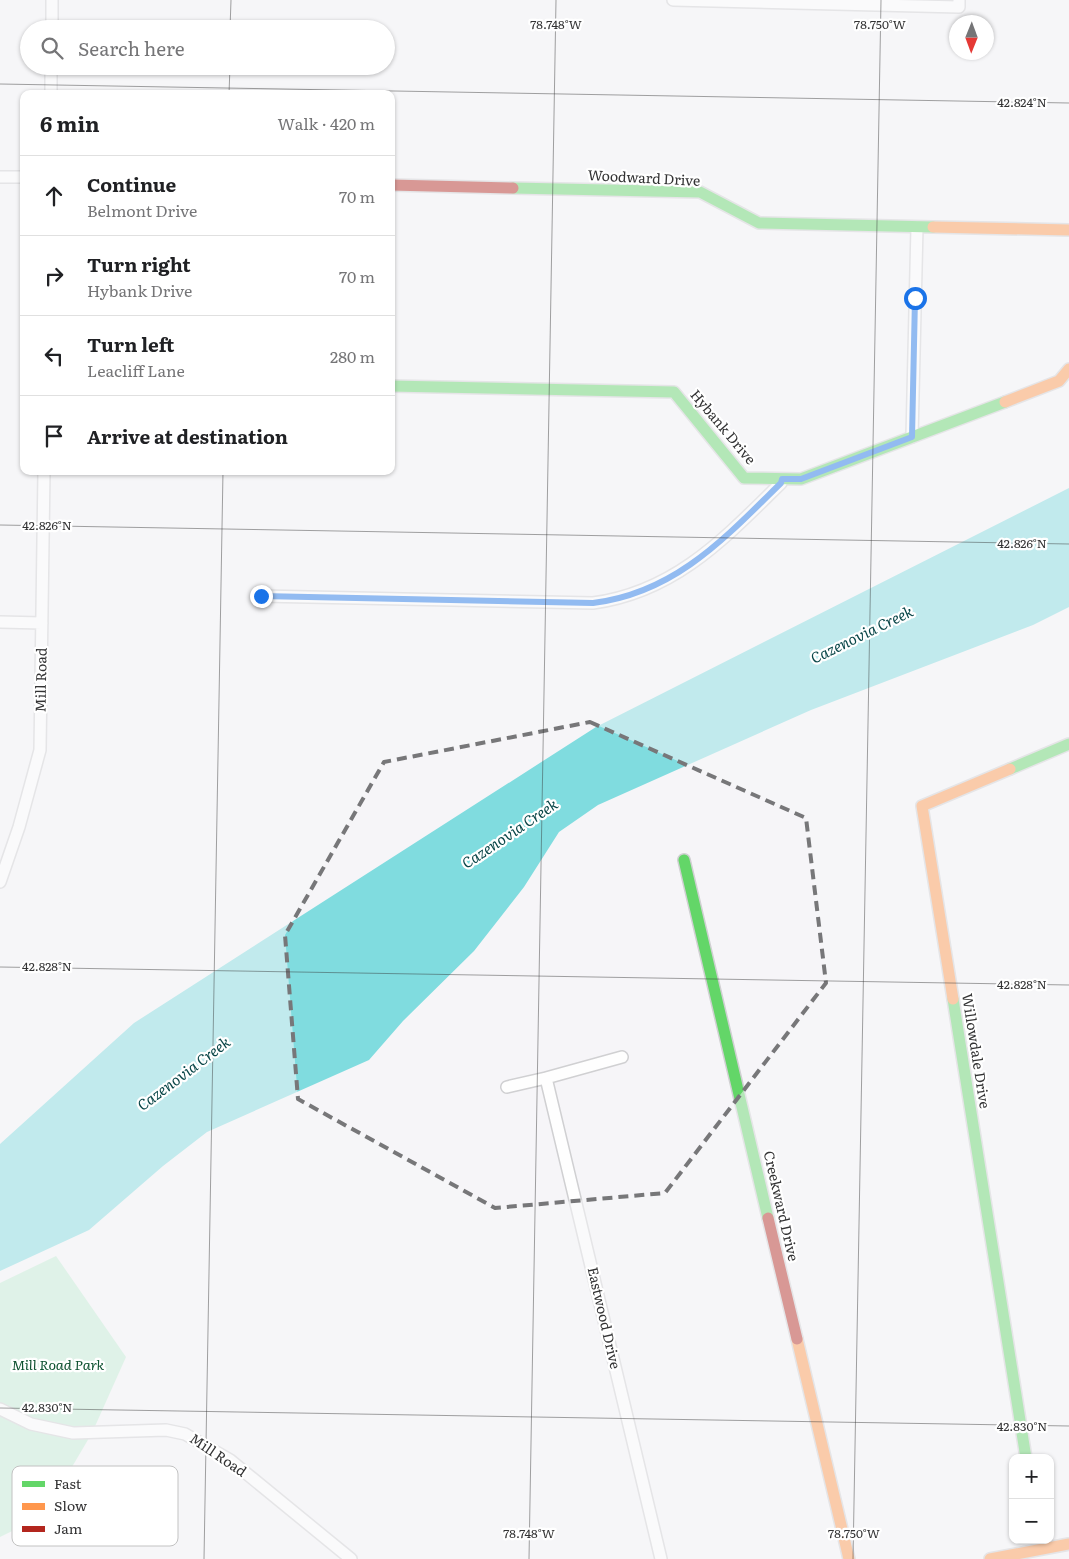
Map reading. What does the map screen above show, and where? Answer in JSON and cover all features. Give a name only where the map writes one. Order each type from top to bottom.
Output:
[{"type":"street","points":[[52,0],[52,20]]},
{"type":"street","points":[[673,0],[959,6],[959,0]]},
{"type":"street","points":[[51,75],[51,90]]},
{"type":"street","points":[[0,177],[20,177]]},
{"type":"street","name":"Woodward Drive","points":[[395,185],[700,192],[759,224],[1069,230]]},
{"type":"street","points":[[912,437],[917,227]]},
{"type":"street","name":"Hybank Drive","points":[[395,386],[674,392],[744,478],[801,479],[1059,381],[1069,369]]},
{"type":"street","name":"Mill Road","points":[[0,882],[19,827],[40,750],[44,475]]},
{"type":"street","points":[[261,596],[593,603],[617,600],[657,585],[691,564],[710,550],[781,483],[782,479]]},
{"type":"street","points":[[0,622],[42,623]]},
{"type":"street","name":"Willowdale Drive","points":[[1025,1454],[922,806],[1069,744]]},
{"type":"street","name":"Creekward Drive","points":[[684,860],[849,1559]]},
{"type":"street","points":[[507,1087],[622,1057]]},
{"type":"street","name":"Eastwood Drive","points":[[546,1078],[661,1559]]},
{"type":"street","name":"Mill Road","points":[[0,1409],[31,1424],[73,1433],[166,1430],[185,1434],[230,1460],[351,1559]]},
{"type":"street","points":[[990,1559],[1008,1557],[1040,1545],[1069,1544]]},
{"type":"highlighted area","points":[[590,722],[806,818],[826,983],[665,1193],[495,1208],[298,1099],[285,935],[384,762]]},
{"type":"green space","name":"Mill Road Park","points":[[56,1256],[126,1357],[92,1433],[73,1466],[12,1466],[12,1531],[0,1537],[0,1283]]},
{"type":"water","name":"Cazenovia Creek","points":[[1069,488],[1069,607],[1033,625],[811,710],[598,805],[559,832],[524,887],[474,951],[403,1021],[369,1060],[207,1132],[163,1166],[89,1230],[0,1271],[0,1144],[134,1023],[596,727]]},
{"type":"traffic: fast","points":[[513,188],[700,192],[759,223],[933,227]]},
{"type":"traffic: fast","points":[[395,386],[674,392],[744,478],[801,479],[1005,402]]},
{"type":"traffic: fast","points":[[1010,769],[1069,744]]},
{"type":"traffic: fast","points":[[684,860],[768,1218]]},
{"type":"traffic: fast","points":[[953,999],[1025,1454]]},
{"type":"traffic: slow","points":[[933,227],[1069,230]]},
{"type":"traffic: slow","points":[[1005,402],[1059,381],[1069,369]]},
{"type":"traffic: slow","points":[[953,999],[922,806],[1010,769]]},
{"type":"traffic: slow","points":[[797,1339],[849,1559]]},
{"type":"traffic: slow","points":[[990,1559],[1069,1544]]},
{"type":"traffic: jam","points":[[395,185],[513,188]]},
{"type":"traffic: jam","points":[[768,1218],[797,1339]]},
{"type":"route","points":[[261,596],[593,603],[617,600],[638,594],[685,569],[710,550],[781,483],[782,479],[801,479],[912,437],[915,298]]}]
